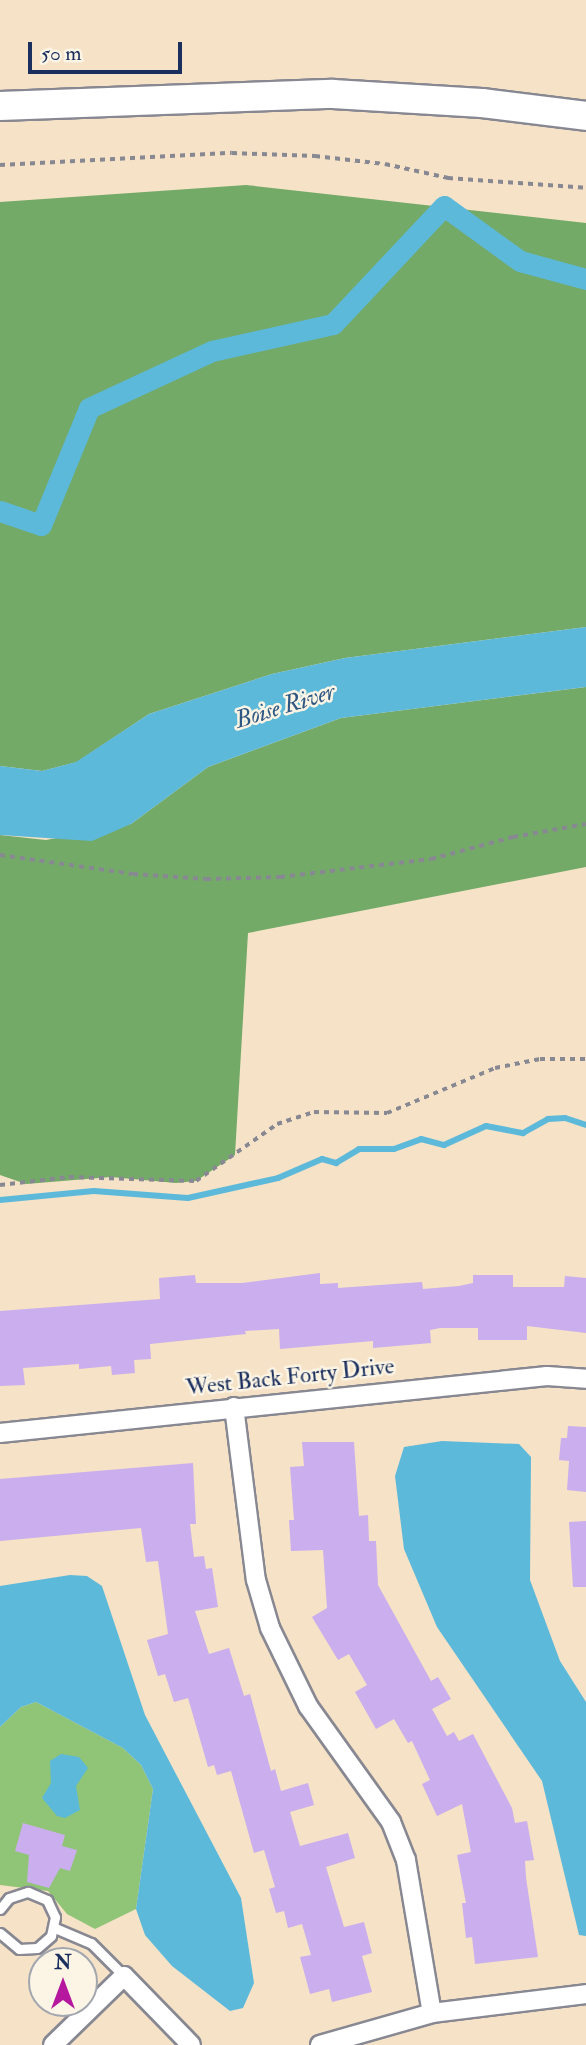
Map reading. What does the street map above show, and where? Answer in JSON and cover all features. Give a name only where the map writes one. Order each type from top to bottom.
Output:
[{"type":"main road","points":[[0,106],[333,94],[482,103],[586,116]]},
{"type":"street","name":"West Back Forty Drive","points":[[0,1433],[234,1406],[547,1376],[586,1379]]},
{"type":"street","points":[[234,1406],[256,1580],[270,1628],[308,1706],[391,1822],[406,1860],[432,2013]]},
{"type":"street","points":[[53,2045],[124,1976],[191,2045]]},
{"type":"street","points":[[320,2045],[432,2013],[586,1994]]},
{"type":"lane","points":[[0,1933],[11,1946],[29,1950],[45,1943],[55,1928],[52,1908],[38,1894],[18,1893],[1,1906]]},
{"type":"lane","points":[[55,1928],[91,1943],[124,1976]]},
{"type":"path","points":[[0,165],[232,153],[315,156],[385,164],[448,178],[586,188]]},
{"type":"path","points":[[0,855],[133,874],[280,877],[431,859],[586,824]]},
{"type":"path","points":[[0,1185],[83,1177],[196,1181],[277,1125],[314,1112],[387,1112],[495,1068],[540,1059],[586,1059]]},
{"type":"green space","points":[[246,185],[586,223],[586,627],[345,658],[272,674],[149,714],[77,762],[42,771],[0,766],[0,202]]},
{"type":"green space","points":[[586,687],[586,867],[248,933],[235,1155],[196,1181],[176,1183],[111,1177],[26,1184],[0,1175],[0,835],[46,840],[131,824],[208,767],[341,718]]},
{"type":"green space","points":[[36,1702],[123,1748],[141,1765],[153,1789],[136,1909],[95,1929],[67,1914],[48,1891],[0,1885],[0,1727],[21,1707]]},
{"type":"water","name":"Boise River","points":[[586,627],[586,687],[341,718],[208,767],[131,824],[92,841],[0,835],[0,766],[42,771],[76,762],[149,714],[272,674],[345,658]]},
{"type":"water","points":[[442,1441],[519,1444],[531,1457],[530,1580],[560,1661],[586,1702],[586,1936],[579,1935],[542,1781],[437,1627],[404,1549],[395,1476],[404,1447]]},
{"type":"water","points":[[70,1575],[87,1576],[102,1586],[145,1715],[241,1898],[254,1983],[243,2008],[230,2011],[172,1966],[145,1935],[136,1909],[153,1789],[141,1765],[123,1748],[36,1702],[21,1707],[0,1727],[0,1586]]},
{"type":"water","points":[[61,1754],[79,1757],[88,1768],[76,1786],[80,1810],[65,1818],[57,1816],[42,1798],[51,1783],[50,1761]]},
{"type":"building","points":[[320,1273],[320,1284],[338,1283],[338,1288],[422,1282],[423,1289],[459,1286],[473,1283],[473,1275],[513,1275],[513,1287],[564,1287],[565,1276],[586,1278],[586,1333],[527,1326],[527,1340],[478,1340],[478,1328],[440,1328],[430,1330],[431,1343],[373,1348],[373,1341],[280,1349],[279,1329],[245,1331],[246,1334],[150,1344],[151,1359],[134,1360],[135,1373],[112,1375],[111,1366],[79,1369],[79,1364],[23,1368],[25,1385],[0,1386],[0,1311],[160,1299],[159,1278],[195,1275],[196,1283],[242,1283]]},
{"type":"building","points":[[568,1426],[586,1427],[586,1492],[567,1490],[569,1461],[559,1460],[561,1438],[567,1438]]},
{"type":"building","points":[[302,1442],[354,1442],[359,1516],[368,1515],[369,1541],[376,1541],[378,1585],[431,1681],[438,1677],[451,1699],[432,1709],[447,1736],[454,1732],[459,1741],[473,1734],[512,1808],[515,1823],[527,1821],[534,1860],[525,1861],[526,1878],[538,1957],[475,1964],[472,1937],[466,1938],[462,1903],[466,1903],[457,1855],[471,1852],[462,1804],[437,1816],[422,1784],[430,1780],[412,1741],[408,1743],[394,1719],[376,1729],[355,1692],[367,1685],[349,1654],[338,1660],[312,1617],[327,1608],[323,1550],[291,1551],[289,1520],[294,1520],[290,1467],[304,1466]]},
{"type":"building","points":[[193,1463],[196,1524],[190,1524],[194,1557],[204,1556],[206,1569],[212,1568],[218,1607],[195,1611],[209,1654],[229,1648],[244,1696],[250,1694],[271,1771],[275,1769],[281,1791],[308,1783],[314,1805],[290,1812],[300,1846],[348,1833],[355,1858],[326,1867],[344,1927],[364,1922],[372,1953],[362,1956],[372,1992],[332,2002],[329,1989],[310,1994],[300,1957],[311,1955],[302,1924],[288,1928],[284,1911],[276,1913],[269,1889],[275,1887],[264,1850],[254,1853],[231,1771],[217,1775],[214,1765],[208,1767],[188,1698],[174,1702],[165,1674],[158,1676],[147,1640],[168,1634],[158,1561],[146,1562],[141,1528],[0,1541],[0,1479]]},
{"type":"building","points":[[586,1521],[586,1587],[573,1587],[569,1522]]},
{"type":"building","points":[[23,1823],[65,1835],[62,1846],[77,1850],[70,1871],[60,1868],[49,1888],[27,1882],[29,1855],[15,1851]]},
{"type":"waterway","points":[[0,511],[41,525],[89,408],[212,351],[333,324],[444,206],[520,261],[586,279]]},
{"type":"waterway","points":[[0,1200],[94,1191],[188,1198],[278,1178],[322,1159],[336,1163],[359,1149],[394,1149],[421,1139],[444,1145],[486,1126],[523,1133],[548,1119],[565,1118],[586,1125]]}]
